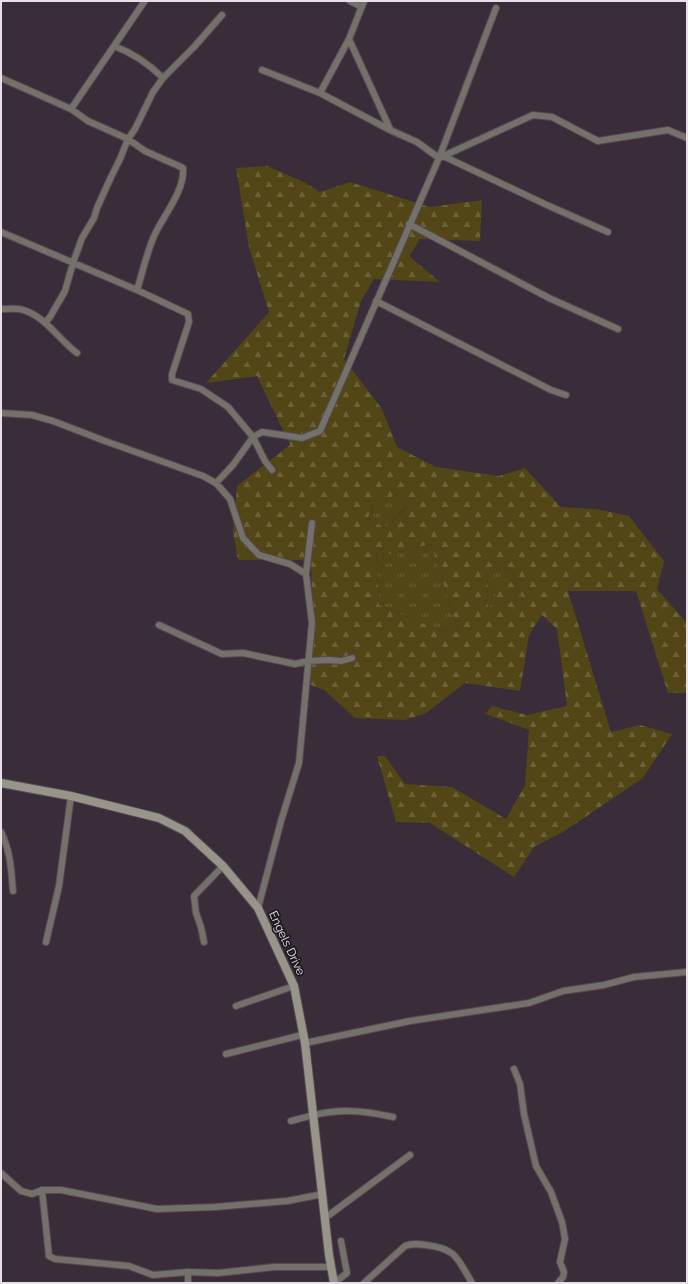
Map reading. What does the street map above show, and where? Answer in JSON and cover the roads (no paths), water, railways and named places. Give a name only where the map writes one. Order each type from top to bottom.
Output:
[{"type":"street","points":[[320,93],[349,39],[363,4],[350,1]]},
{"type":"street","points":[[71,109],[144,2]]},
{"type":"street","points":[[216,483],[233,465],[253,437],[262,432],[302,438],[320,431],[410,224],[441,157],[496,8]]},
{"type":"street","points":[[45,323],[66,291],[73,263],[82,238],[94,218],[128,139],[135,129],[153,92],[163,78],[194,47],[222,15]]},
{"type":"street","points":[[349,39],[390,130]]},
{"type":"street","points":[[114,46],[126,50],[138,57],[152,67],[163,78]]},
{"type":"street","points":[[262,70],[320,93],[390,130],[417,142],[441,157],[608,232]]},
{"type":"street","points":[[1,78],[71,109],[88,121],[128,139],[145,151],[181,166],[183,170],[176,197],[155,234],[137,290]]},
{"type":"street","points":[[441,157],[533,115],[552,117],[598,141],[668,130],[687,138]]},
{"type":"street","points":[[410,224],[549,298],[618,329]]},
{"type":"street","points":[[1,232],[137,290],[188,314],[189,322],[172,374],[172,380],[201,389],[228,407],[253,437],[265,461],[272,470]]},
{"type":"street","points":[[376,302],[551,390],[566,396]]},
{"type":"street","points":[[1,309],[22,309],[35,315],[45,323],[69,348],[77,353]]},
{"type":"street","points":[[1,413],[32,415],[53,421],[203,476],[216,483],[230,499],[243,538],[259,555],[290,564],[306,574]]},
{"type":"street","points":[[258,908],[281,821],[299,763],[312,623],[306,574],[312,523]]},
{"type":"street","points":[[159,625],[222,654],[243,653],[295,664],[308,661],[342,661],[352,658]]},
{"type":"street","name":"Engels Drive","points":[[1,783],[71,796],[159,818],[186,831],[223,866],[258,908],[294,986],[304,1039],[312,1115],[334,1283]]},
{"type":"street","points":[[46,942],[59,886],[71,796]]},
{"type":"street","points":[[1,832],[8,846],[13,891]]},
{"type":"street","points":[[204,942],[196,913],[194,896],[223,866]]},
{"type":"street","points":[[226,1054],[410,1021],[529,1003],[563,991],[604,985],[634,977],[687,972]]},
{"type":"street","points":[[236,1006],[294,986]]},
{"type":"street","points":[[514,1069],[520,1084],[524,1114],[536,1166],[550,1192],[562,1222],[565,1239],[560,1262],[564,1272],[564,1277],[558,1283]]},
{"type":"street","points":[[290,1121],[312,1115],[348,1111],[371,1112],[393,1117]]},
{"type":"street","points":[[325,1218],[410,1155]]},
{"type":"street","points":[[1,1173],[21,1191],[32,1194],[42,1190],[61,1190],[157,1209],[287,1202],[323,1194]]},
{"type":"street","points":[[42,1190],[49,1256],[55,1259],[129,1266],[154,1275],[188,1272],[218,1273],[274,1267],[331,1267]]},
{"type":"street","points":[[334,1283],[347,1273],[341,1241]]},
{"type":"street","points":[[364,1283],[405,1246],[410,1244],[444,1248],[450,1251],[456,1257],[472,1283]]},
{"type":"street","points":[[188,1272],[188,1283]]}]
